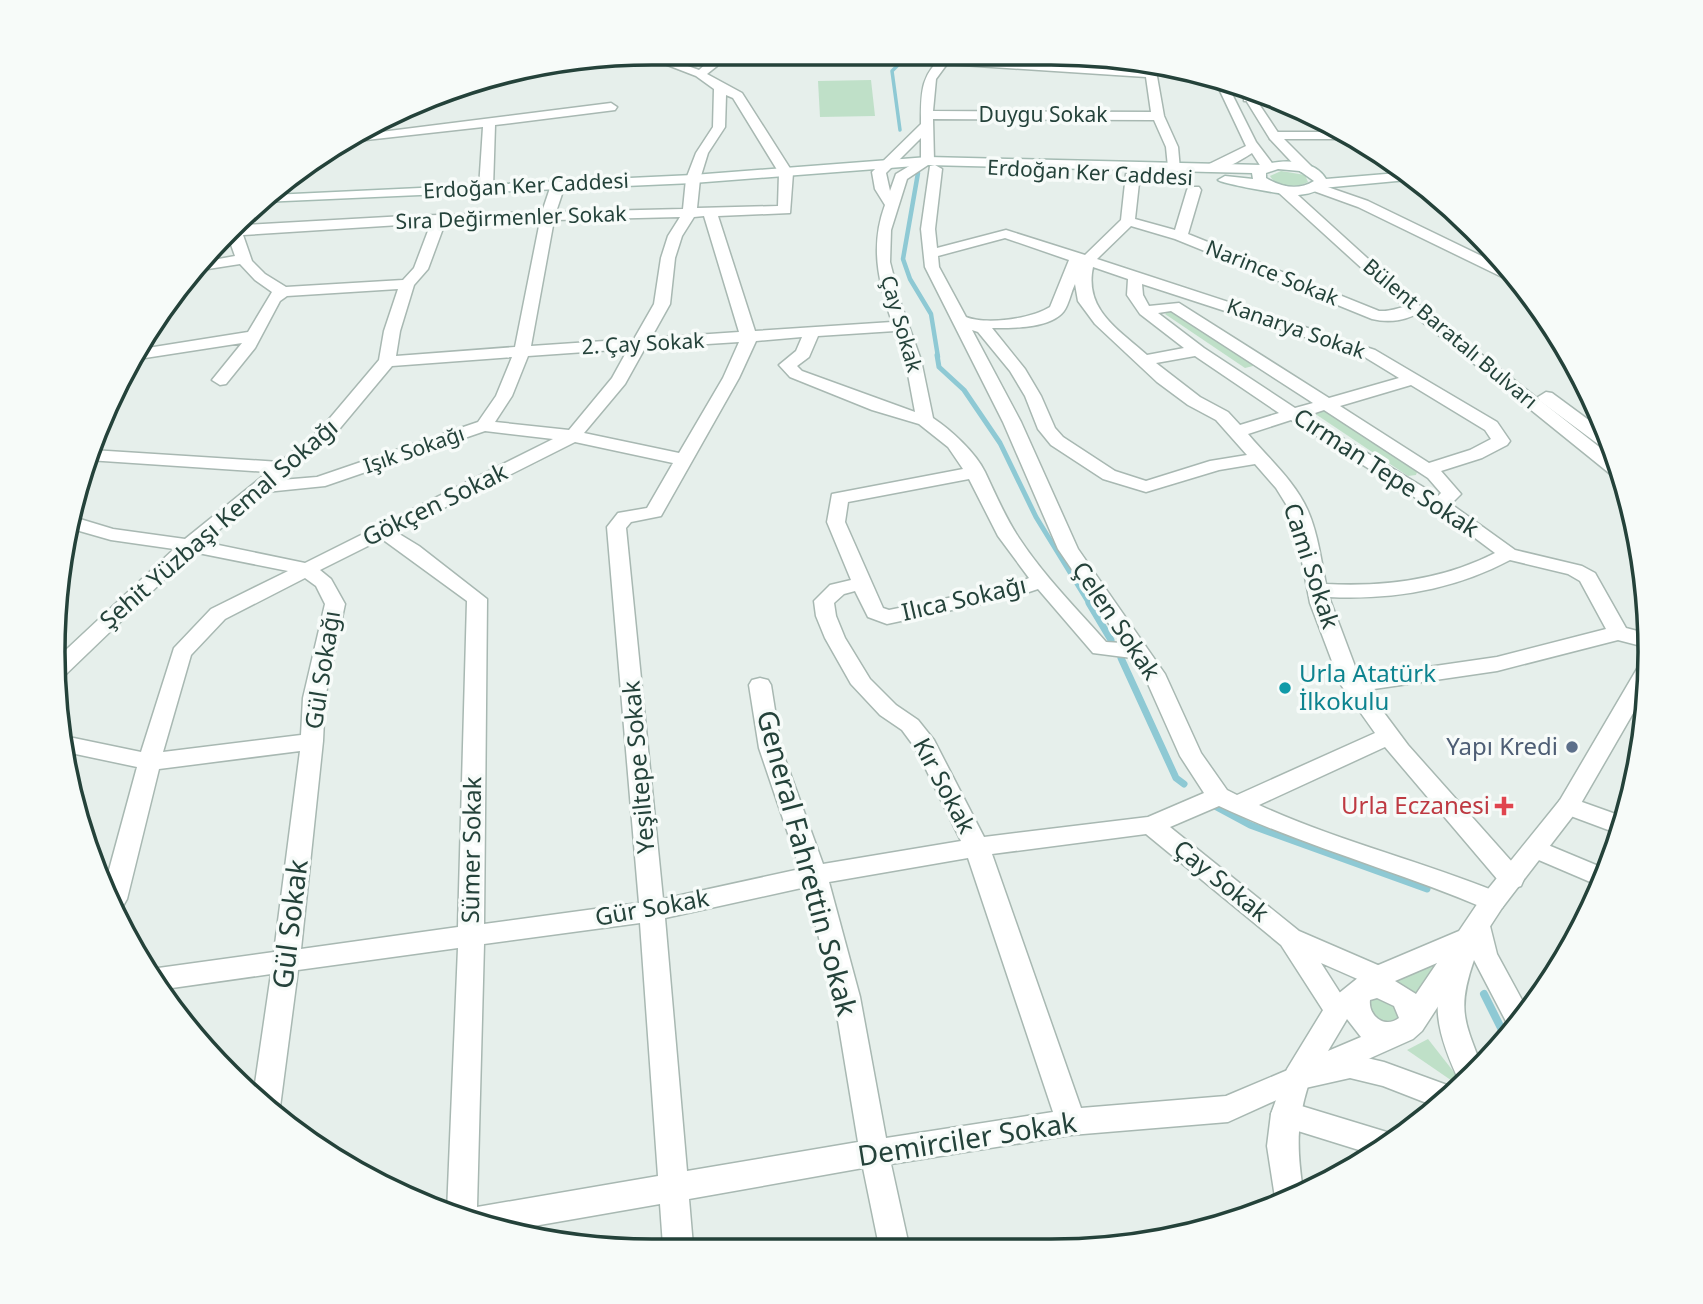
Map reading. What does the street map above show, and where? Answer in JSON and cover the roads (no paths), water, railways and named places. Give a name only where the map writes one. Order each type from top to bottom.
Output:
[{"type":"street","points":[[676,65],[700,74],[738,96],[786,173]]},
{"type":"street","points":[[700,74],[712,65]]},
{"type":"street","name":"Çelen Sokak","points":[[940,65],[933,71],[928,90],[927,120],[932,165],[928,229],[932,267],[972,324],[1068,549],[1154,674],[1191,756],[1228,800]]},
{"type":"street","points":[[1151,74],[1158,116],[1172,146],[1175,167]]},
{"type":"street","points":[[689,214],[694,179],[702,153],[719,127],[720,88]]},
{"type":"street","points":[[1226,92],[1265,168],[1258,177],[1276,188]]},
{"type":"street","name":"Bülent Baratalı Bulvarı","points":[[1249,99],[1274,136],[1373,257],[1437,312],[1597,434]]},
{"type":"street","points":[[368,138],[489,120],[611,107]]},
{"type":"street","name":"Duygu Sokak","points":[[927,120],[1158,116]]},
{"type":"street","points":[[486,188],[489,120]]},
{"type":"street","points":[[891,204],[882,189],[882,168],[927,120]]},
{"type":"street","points":[[1274,136],[1332,136]]},
{"type":"street","points":[[1208,168],[1232,160],[1254,147]]},
{"type":"street","name":"Erdoğan Ker Caddesi","points":[[932,165],[1133,174],[1276,188],[1313,181]]},
{"type":"street","name":"Erdoğan Ker Caddesi","points":[[280,198],[786,173],[813,176],[932,165],[1208,168],[1265,168],[1286,165],[1313,181]]},
{"type":"street","name":"Çay Sokak","points":[[925,420],[910,352],[899,326],[882,247],[891,204],[901,177],[932,165]]},
{"type":"street","name":"Erdoğan Ker Caddesi","points":[[882,168],[915,170]]},
{"type":"street","points":[[1313,181],[1389,172]]},
{"type":"street","name":"Sıra Değirmenler Sokak","points":[[249,226],[785,210],[786,173]]},
{"type":"street","points":[[972,324],[1009,322],[1057,310],[1082,259],[1128,222],[1133,174]]},
{"type":"street","points":[[1313,181],[1395,177]]},
{"type":"street","points":[[1313,181],[1493,265]]},
{"type":"street","name":"Işık Sokağı","points":[[260,488],[318,482],[484,426],[504,396],[522,352],[548,215],[558,185]]},
{"type":"street","name":"Bülent Baratalı Bulvarı","points":[[1276,188],[1415,309],[1607,462]]},
{"type":"street","points":[[1180,236],[1194,190]]},
{"type":"street","name":"Gökçen Sokak","points":[[116,892],[181,653],[218,614],[573,436],[619,380],[662,304],[668,258],[675,236],[689,214]]},
{"type":"street","points":[[710,214],[748,338]]},
{"type":"street","name":"Şehit Yüzbaşı Kemal Sokağı","points":[[65,662],[188,545],[288,468],[325,435],[387,361],[392,331],[407,284],[421,268],[440,219]]},
{"type":"street","name":"Narince Sokak","points":[[1128,222],[1180,236],[1377,316],[1394,317],[1415,309]]},
{"type":"street","name":"Kanarya Sokak","points":[[930,254],[1006,234],[1135,278],[1329,337],[1369,353],[1492,426],[1501,441],[1476,454],[1426,470]]},
{"type":"street","points":[[236,238],[245,259],[267,284],[283,292]]},
{"type":"street","points":[[210,265],[245,259]]},
{"type":"street","name":"Cami Sokak","points":[[1082,259],[1082,284],[1086,302],[1101,321],[1143,360],[1194,401],[1222,416],[1283,485],[1298,509],[1320,603],[1352,685],[1388,736],[1512,879]]},
{"type":"street","points":[[1135,278],[1135,295],[1145,311],[1174,306],[1434,474],[1452,494],[1438,504]]},
{"type":"street","points":[[220,380],[254,336],[274,298],[283,292],[407,284]]},
{"type":"street","name":"Cırman Tepe Sokak","points":[[1145,311],[1198,351],[1308,425],[1438,504],[1507,554],[1575,570],[1588,577],[1618,632]]},
{"type":"street","points":[[972,324],[1017,369],[1033,396],[1047,429],[1057,441],[1109,475],[1146,486],[1216,465],[1259,458]]},
{"type":"street","name":"2. Çay Sokak","points":[[387,361],[899,326]]},
{"type":"street","points":[[811,334],[803,354],[788,365],[796,374],[878,406],[925,420],[945,432],[976,472],[1007,534],[1041,581],[1100,648],[1139,652]]},
{"type":"street","points":[[146,353],[254,336]]},
{"type":"street","name":"Yeşiltepe Sokak","points":[[677,1239],[652,911],[616,527],[625,517],[654,512],[731,378],[748,338]]},
{"type":"street","points":[[1143,360],[1198,351]]},
{"type":"street","points":[[1237,432],[1293,413],[1326,406],[1414,379]]},
{"type":"street","points":[[484,426],[573,436],[685,460]]},
{"type":"street","points":[[99,456],[288,468]]},
{"type":"street","points":[[862,583],[836,522],[839,498],[976,472]]},
{"type":"street","points":[[79,524],[111,534],[188,545],[306,569]]},
{"type":"street","name":"Sümer Sokak","points":[[383,531],[477,599],[471,934],[462,1208]]},
{"type":"street","points":[[1318,590],[1361,593],[1420,585],[1482,569],[1507,554]]},
{"type":"street","name":"Gül Sokağı","points":[[306,569],[324,583],[335,604],[314,698],[312,741]]},
{"type":"street","name":"Ilıca Sokağı","points":[[862,583],[875,612],[887,617],[1017,590],[1041,581]]},
{"type":"street","name":"Kır Sokak","points":[[862,583],[837,589],[824,601],[826,616],[835,638],[862,684],[888,710],[910,725],[926,746],[977,847],[1071,1122]]},
{"type":"street","points":[[1352,685],[1497,664],[1618,632],[1638,638]]},
{"type":"street","name":"General Fahrettin Sokak","points":[[760,685],[770,748],[815,875],[846,997],[892,1239]]},
{"type":"street","points":[[1297,1078],[1404,1028],[1493,901],[1568,806],[1637,687]]},
{"type":"street","name":"Gür Sokak","points":[[164,978],[652,911],[815,875],[977,847],[1151,825],[1228,800],[1388,736]]},
{"type":"street","points":[[73,746],[150,762],[312,741]]},
{"type":"street","name":"Gül Sokak","points":[[268,1096],[312,741]]},
{"type":"street","points":[[1228,800],[1281,825],[1434,877],[1493,901]]},
{"type":"street","points":[[1568,806],[1613,822]]},
{"type":"street","name":"Çay Sokak","points":[[1151,825],[1358,993]]},
{"type":"street","points":[[1536,849],[1595,874]]},
{"type":"street","points":[[1288,1190],[1282,1146],[1285,1114],[1297,1078],[1358,993],[1474,931]]},
{"type":"street","points":[[1474,931],[1515,1011]]},
{"type":"street","points":[[1467,1066],[1452,1026],[1450,991],[1474,931]]},
{"type":"street","name":"Çay Sokak","points":[[1290,938],[1358,993]]},
{"type":"street","points":[[1358,993],[1377,987],[1397,993],[1411,1007],[1404,1028]]},
{"type":"street","points":[[1358,993],[1355,1011],[1365,1025],[1382,1033],[1404,1028]]},
{"type":"street","name":"Demirciler Sokak","points":[[496,1218],[1071,1122],[1228,1109],[1297,1078],[1350,1066],[1384,1074],[1438,1094]]},
{"type":"street","points":[[1285,1114],[1375,1141]]},
{"type":"waterway","points":[[898,65],[892,71],[900,130]]},
{"type":"waterway","points":[[918,173],[903,259],[910,279],[931,314],[938,357]]},
{"type":"waterway","points":[[937,355],[939,367],[964,390],[1000,443],[1036,517],[1090,605]]},
{"type":"waterway","points":[[1089,603],[1111,640]]},
{"type":"waterway","points":[[1121,658],[1176,778],[1184,784]]},
{"type":"waterway","points":[[1211,804],[1250,825],[1427,889]]},
{"type":"waterway","points":[[1484,994],[1501,1029]]},
{"type":"place","name":"Urla Atatürk İlkokulu","points":[[1285,688]]},
{"type":"place","name":"Yapı Kredi","points":[[1572,747]]},
{"type":"place","name":"Urla Eczanesi","points":[[1504,806]]}]
